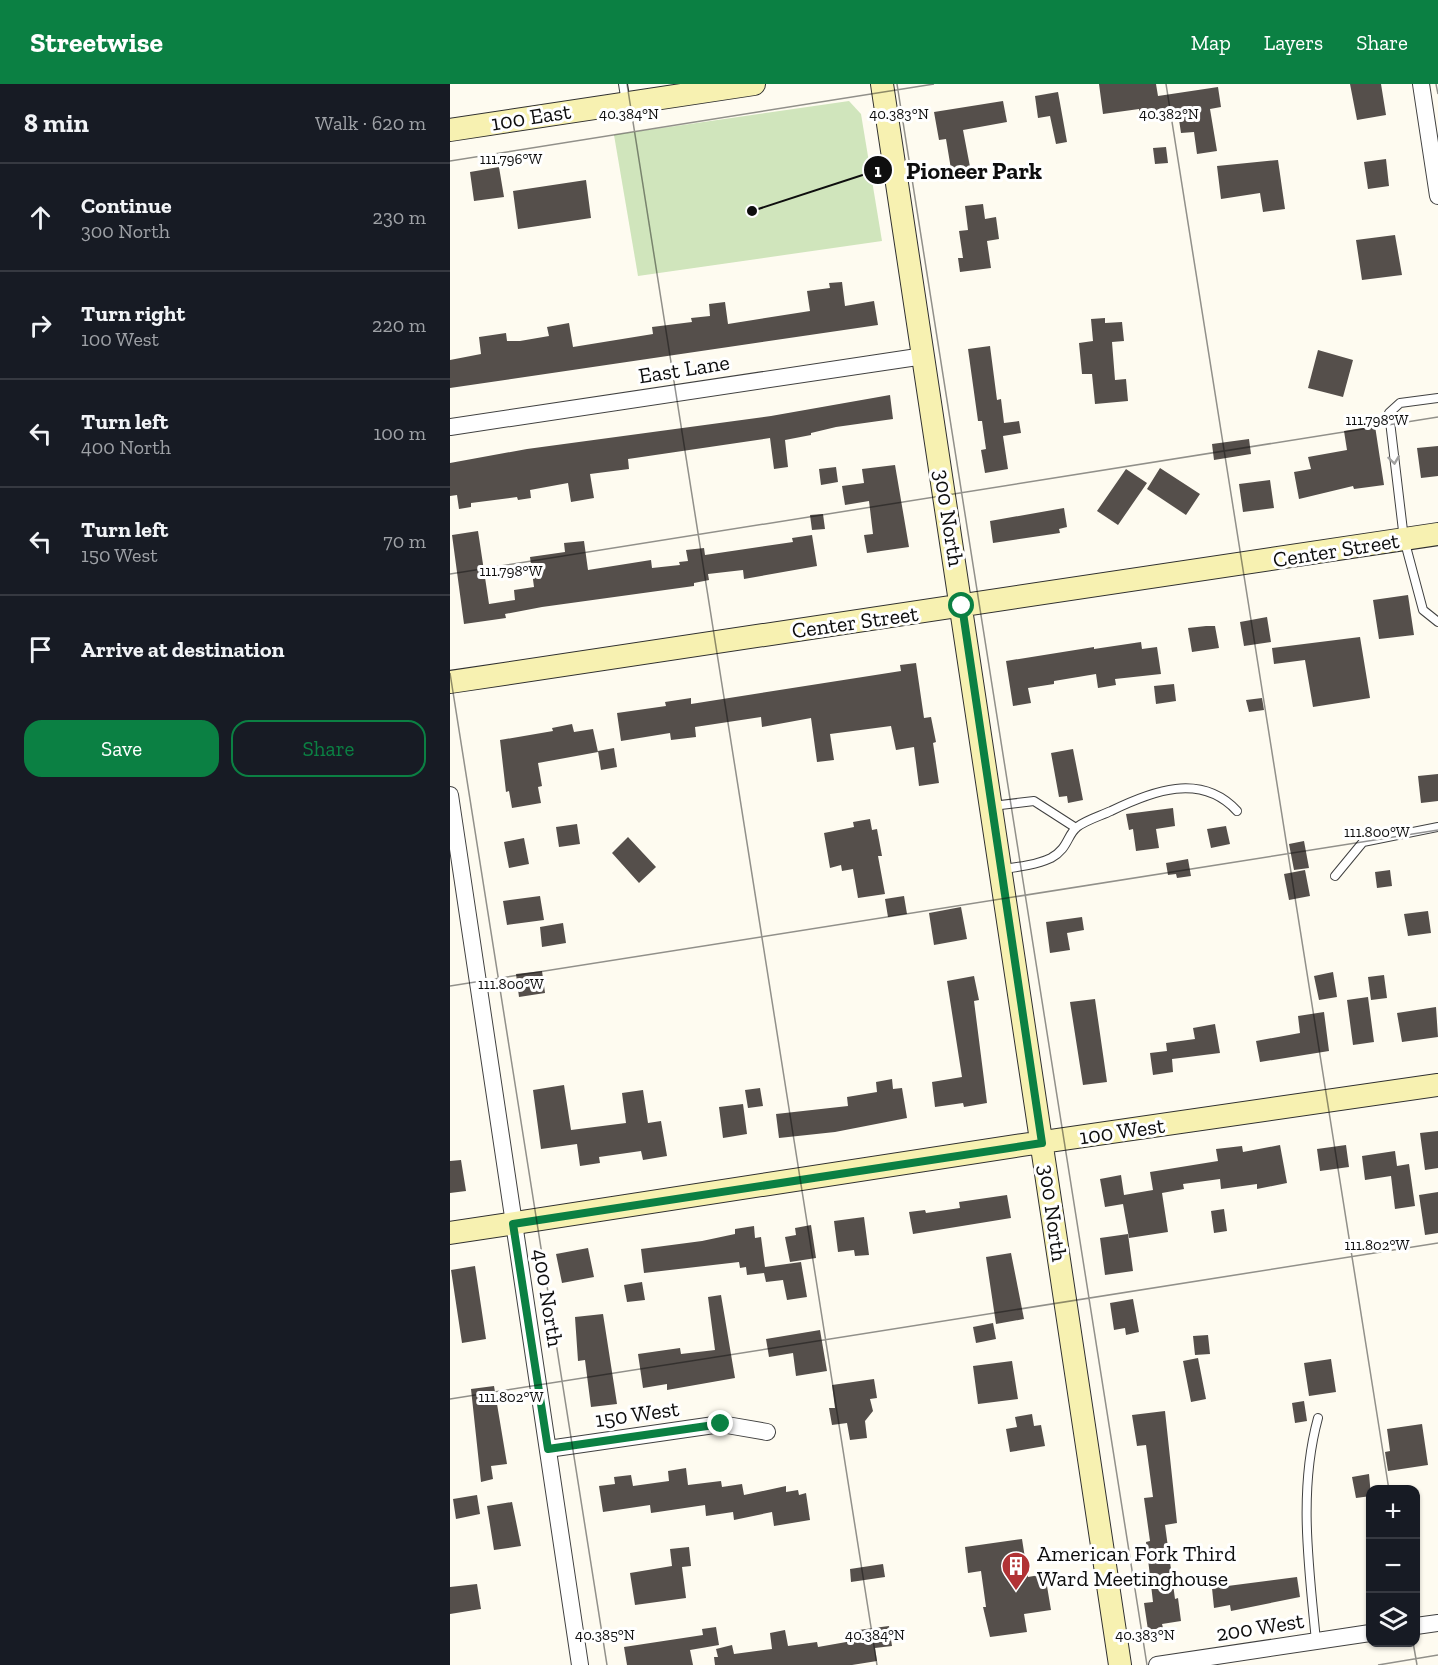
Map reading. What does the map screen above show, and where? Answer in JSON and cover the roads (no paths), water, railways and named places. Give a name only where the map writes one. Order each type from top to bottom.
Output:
[{"type":"street","name":"100 East","points":[[450,130],[624,94],[754,84]]},
{"type":"street","name":"300 North","points":[[882,84],[1002,869],[1120,1665]]},
{"type":"street","points":[[1421,84],[1438,196]]},
{"type":"street","name":"East Lane","points":[[450,427],[924,356]]},
{"type":"street","name":"Center Street","points":[[450,682],[1438,534]]},
{"type":"street","name":"400 North","points":[[450,795],[455,854],[580,1665]]},
{"type":"street","name":"100 West","points":[[450,1233],[1438,1085]]},
{"type":"street","name":"150 West","points":[[548,1449],[721,1424],[767,1432]]},
{"type":"street","points":[[1420,1625],[1438,1623]]},
{"type":"street","name":"200 West","points":[[1157,1665],[1366,1634]]},
{"type":"lane","points":[[1438,398],[1400,403],[1389,413],[1404,539],[1423,610],[1438,622]]},
{"type":"lane","points":[[1002,869],[1053,857],[1068,844],[1076,828],[1133,799],[1156,791],[1203,789],[1228,802],[1237,811]]},
{"type":"lane","points":[[992,806],[1034,801],[1076,828]]},
{"type":"lane","points":[[1335,876],[1363,842],[1438,827]]},
{"type":"lane","points":[[1316,1641],[1306,1515],[1310,1446],[1317,1418]]},
{"type":"place","name":"Pioneer Park","points":[[752,211]]},
{"type":"place","name":"American Fork Third Ward Meetinghouse","points":[[1016,1592]]}]
